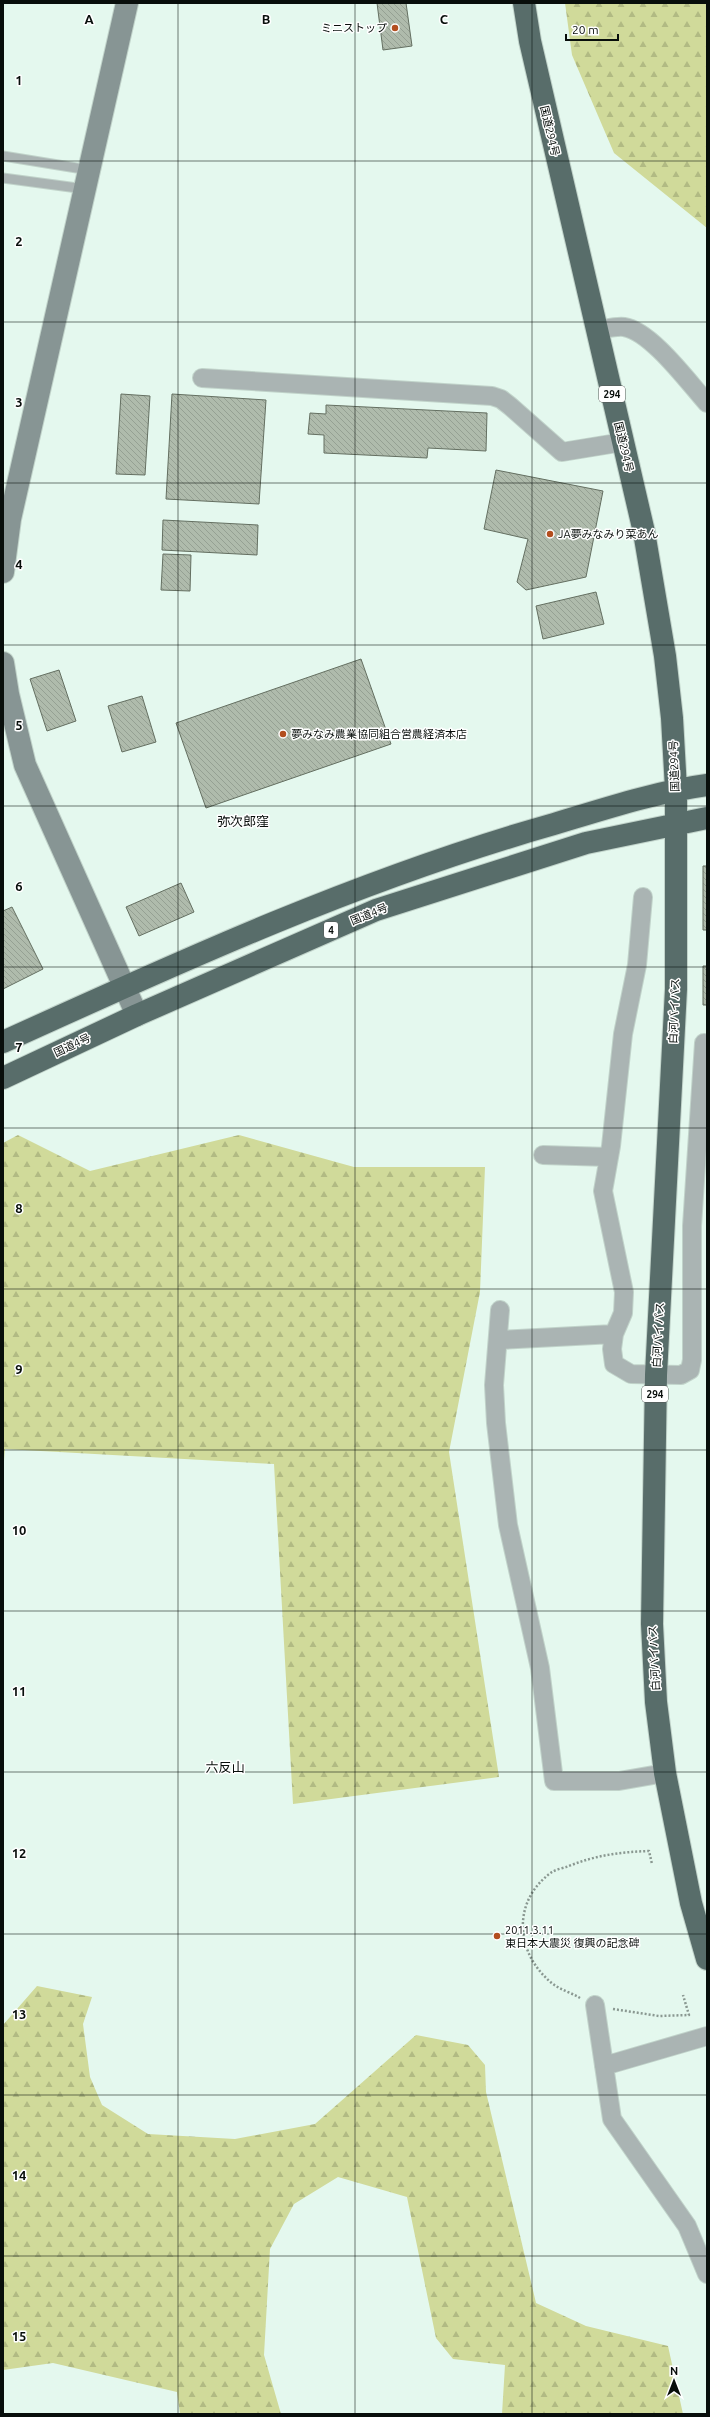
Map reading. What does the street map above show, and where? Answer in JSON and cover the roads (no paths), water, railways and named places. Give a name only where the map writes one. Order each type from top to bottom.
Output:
[{"type":"highway","name":"国道294号","points":[[524,3],[530,41],[623,442],[656,593],[672,718],[676,789],[675,825]]},
{"type":"highway","points":[[3,1042],[125,987],[333,898],[494,841],[676,789],[707,785]]},
{"type":"highway","name":"国道4号","points":[[3,1078],[137,1014],[376,910],[586,843],[707,818]]},
{"type":"highway","name":"白河バイパス","points":[[675,825],[676,989],[656,1375],[652,1624],[656,1702],[665,1773],[691,1903],[707,1959]]},
{"type":"street","points":[[3,572],[10,519],[127,3]]},
{"type":"street","points":[[597,330],[624,327],[640,333],[652,342],[707,403]]},
{"type":"street","points":[[202,378],[492,396],[501,399],[510,406],[562,452],[623,442]]},
{"type":"street","points":[[3,663],[8,694],[25,765],[137,1014]]},
{"type":"street","points":[[643,897],[637,964],[623,1034],[609,1157],[603,1191],[624,1292],[623,1313],[614,1334],[612,1349],[614,1364],[631,1374],[681,1375],[690,1370],[699,1279],[704,1043]]},
{"type":"street","points":[[543,1155],[609,1157]]},
{"type":"street","points":[[500,1310],[499,1340],[494,1385],[496,1423],[508,1525],[540,1668],[554,1781],[620,1781],[665,1773]]},
{"type":"street","points":[[499,1340],[614,1334]]},
{"type":"street","points":[[594,2005],[612,2119],[687,2226],[707,2274]]},
{"type":"street","points":[[604,2066],[707,2036]]},
{"type":"lane","points":[[3,156],[87,180]]},
{"type":"lane","points":[[3,178],[87,180]]},
{"type":"place","name":"ミニストップ","points":[[395,28]]},
{"type":"place","name":"JA夢みなみり菜あん","points":[[550,534]]},
{"type":"place","name":"夢みなみ農業協同組合営農経済本店","points":[[283,734]]},
{"type":"place","name":"2011.3.11 東日本大震災 復興の記念碑","points":[[497,1936]]},
{"type":"district","name":"弥次郎窪","points":[[243,821]]},
{"type":"district","name":"六反山","points":[[225,1767]]}]
